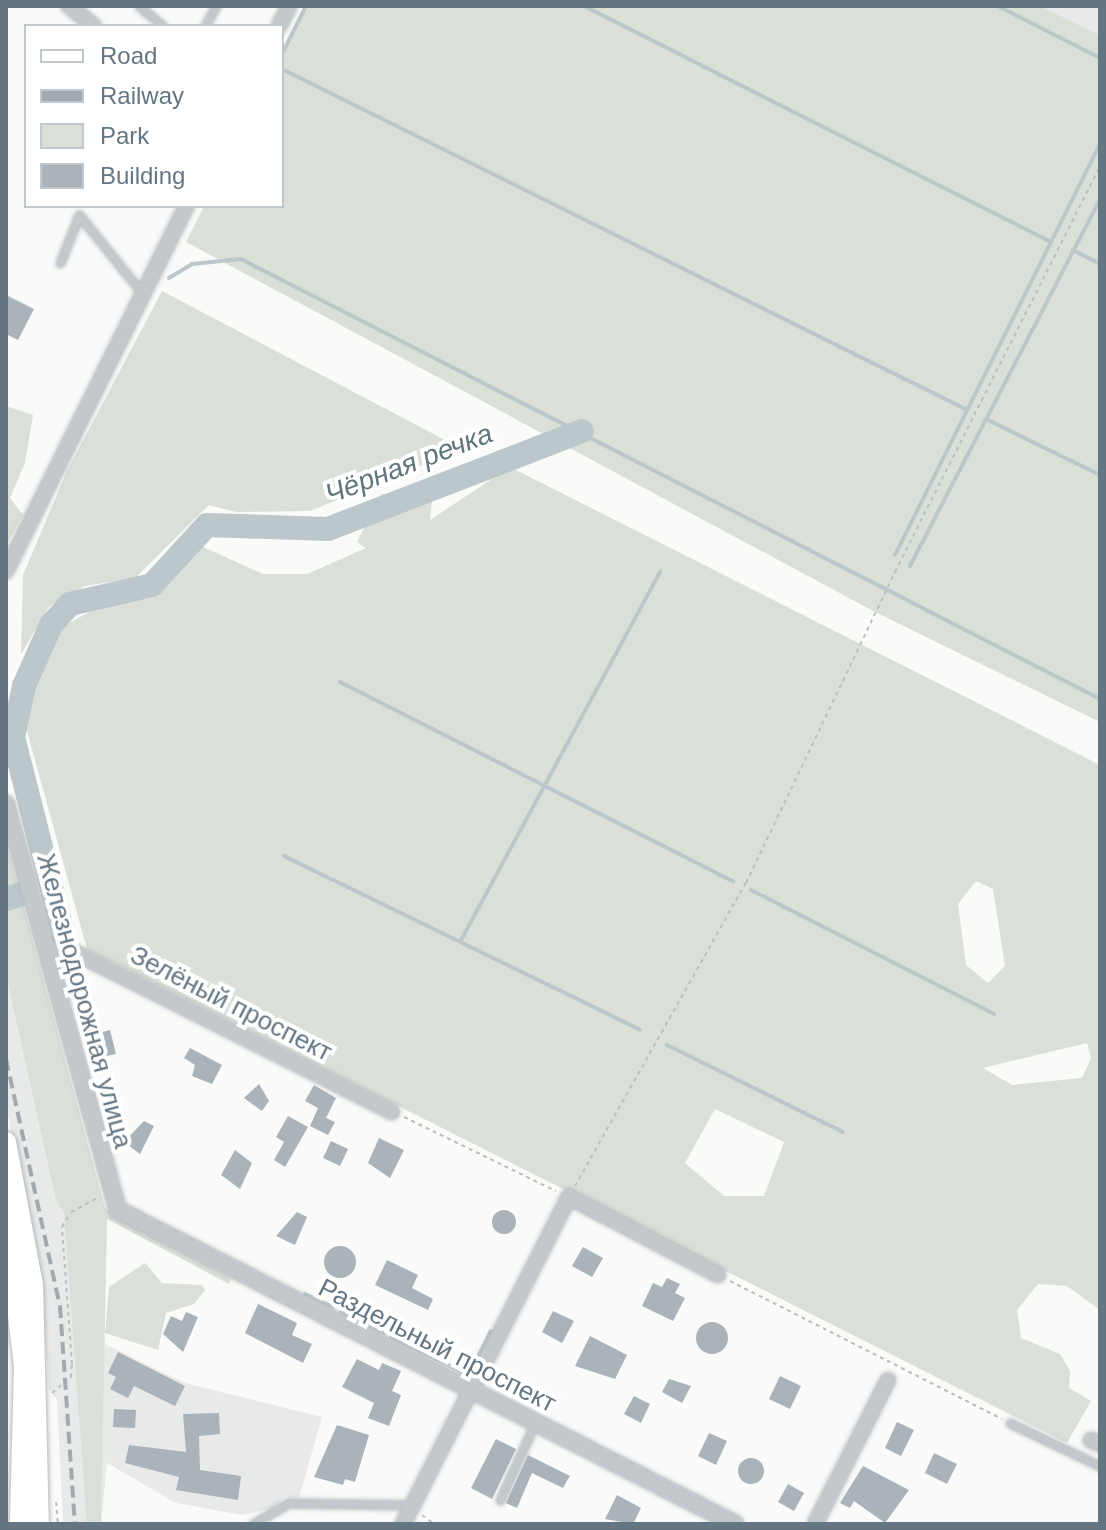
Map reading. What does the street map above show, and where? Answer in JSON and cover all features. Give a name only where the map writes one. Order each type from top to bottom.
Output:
[{"type":"main road","points":[[6,1142],[33,1285],[39,1524]]},
{"type":"main road","points":[[6,1217],[13,1317],[14,1480],[20,1524]]},
{"type":"street","points":[[69,6],[92,24]]},
{"type":"street","points":[[280,24],[289,6]]},
{"type":"street","points":[[6,571],[185,208]]},
{"type":"street","name":"Железнодорожная улица","points":[[6,804],[118,1210]]},
{"type":"street","name":"Зелёный проспект","points":[[46,948],[72,951],[392,1112]]},
{"type":"street","points":[[403,1524],[569,1197],[718,1275]]},
{"type":"street","name":"Раздельный проспект","points":[[118,1210],[535,1423],[704,1517],[735,1524]]},
{"type":"street","points":[[815,1524],[888,1380]]},
{"type":"street","points":[[10,1524],[14,1480]]},
{"type":"lane","points":[[139,6],[161,24]]},
{"type":"lane","points":[[206,24],[216,6]]},
{"type":"lane","points":[[60,263],[79,215],[142,293]]},
{"type":"lane","points":[[500,1500],[535,1423]]},
{"type":"lane","points":[[1010,1423],[1100,1466]]},
{"type":"lane","points":[[253,1524],[288,1503],[413,1505]]},
{"type":"path","points":[[392,1112],[569,1197],[746,883],[895,572],[1100,167]]},
{"type":"path","points":[[51,1395],[71,1377],[62,1227],[83,1204],[90,1203]]},
{"type":"path","points":[[718,1275],[1010,1423]]},
{"type":"shaded area","points":[[1040,6],[1100,6],[1100,35]]},
{"type":"shaded area","points":[[6,912],[105,1344],[185,1383],[322,1417],[299,1498],[285,1497],[273,1508],[242,1515],[176,1503],[107,1463],[101,1524],[63,1524],[57,1399],[49,1390],[42,1283],[6,1105]]},
{"type":"green space","points":[[305,6],[1040,6],[1100,35],[1100,722],[875,612],[186,242],[203,208],[284,208],[284,47]]},
{"type":"green space","points":[[162,291],[462,449],[310,511],[236,512],[209,505],[135,578],[85,586],[49,607],[21,654],[23,575],[67,471]]},
{"type":"green space","points":[[6,406],[33,415],[25,463],[10,498],[23,515],[6,546]]},
{"type":"green space","points":[[510,467],[1100,765],[1100,1310],[1067,1286],[1038,1284],[1017,1310],[1021,1338],[1060,1354],[1070,1371],[1069,1388],[1091,1401],[1067,1443],[87,949],[27,731],[30,688],[54,631],[95,609],[160,593],[203,547],[263,574],[307,574],[366,548],[357,542],[381,494],[432,501],[430,520]],"holes":[[[976,881],[993,889],[1005,966],[988,983],[966,965],[958,904]],[[1087,1043],[1091,1058],[1082,1078],[1012,1085],[983,1068]],[[715,1109],[784,1142],[764,1196],[724,1196],[685,1163]]]},
{"type":"green space","points":[[6,842],[105,1208],[231,1279],[229,1284],[107,1219],[101,1524],[87,1524],[64,1213],[56,1200],[6,974]]},
{"type":"green space","points":[[145,1263],[162,1283],[202,1285],[205,1290],[194,1304],[166,1313],[158,1350],[105,1333],[109,1287]]},
{"type":"building","points":[[6,295],[34,309],[18,340],[6,334]]},
{"type":"building","points":[[110,1030],[116,1054],[102,1057],[96,1034]]},
{"type":"building","points":[[190,1048],[222,1065],[212,1084],[192,1076],[195,1065],[184,1058]]},
{"type":"building","points":[[259,1084],[269,1101],[262,1111],[244,1098]]},
{"type":"building","points":[[314,1085],[336,1098],[326,1118],[335,1122],[328,1135],[310,1126],[318,1108],[305,1101]]},
{"type":"building","points":[[288,1116],[308,1127],[285,1167],[274,1160],[284,1142],[276,1137]]},
{"type":"building","points":[[144,1121],[154,1126],[140,1154],[124,1142]]},
{"type":"building","points":[[379,1138],[404,1150],[390,1178],[368,1163]]},
{"type":"building","points":[[331,1141],[348,1149],[340,1166],[323,1158]]},
{"type":"building","points":[[235,1150],[252,1163],[240,1189],[221,1175]]},
{"type":"building","points":[[504,1210],[513,1213],[516,1222],[513,1231],[504,1234],[495,1231],[492,1222],[495,1213]]},
{"type":"building","points":[[297,1212],[307,1217],[295,1245],[276,1236]]},
{"type":"building","points":[[340,1246],[351,1251],[356,1262],[351,1273],[340,1278],[329,1273],[324,1262],[329,1251]]},
{"type":"building","points":[[583,1247],[603,1258],[592,1277],[572,1266]]},
{"type":"building","points":[[387,1260],[418,1275],[412,1288],[433,1299],[428,1310],[375,1285]]},
{"type":"building","points":[[667,1278],[680,1284],[675,1293],[685,1298],[673,1321],[642,1306],[653,1283],[662,1287]]},
{"type":"building","points":[[258,1304],[297,1323],[292,1335],[312,1344],[303,1363],[245,1333]]},
{"type":"building","points":[[553,1311],[574,1321],[562,1343],[542,1332]]},
{"type":"building","points":[[186,1312],[198,1317],[183,1352],[163,1334],[171,1316],[182,1321]]},
{"type":"building","points":[[712,1322],[723,1327],[728,1338],[723,1349],[712,1354],[701,1349],[696,1338],[701,1327]]},
{"type":"building","points":[[590,1336],[627,1355],[615,1379],[575,1366]]},
{"type":"building","points":[[118,1352],[185,1386],[175,1406],[134,1386],[128,1398],[110,1389],[116,1377],[108,1373]]},
{"type":"building","points":[[357,1359],[379,1370],[382,1363],[401,1371],[392,1391],[401,1395],[389,1426],[368,1418],[374,1403],[342,1387]]},
{"type":"building","points":[[780,1376],[801,1386],[790,1409],[769,1399]]},
{"type":"building","points":[[669,1379],[691,1386],[682,1403],[662,1392]]},
{"type":"building","points":[[634,1396],[650,1404],[641,1423],[624,1414]]},
{"type":"building","points":[[114,1409],[136,1410],[135,1428],[113,1427]]},
{"type":"building","points":[[219,1413],[220,1434],[199,1436],[200,1470],[241,1476],[238,1500],[176,1490],[179,1477],[125,1463],[129,1445],[186,1452],[183,1414]]},
{"type":"building","points":[[897,1422],[914,1430],[901,1456],[885,1448]]},
{"type":"building","points":[[337,1425],[369,1435],[355,1482],[345,1479],[343,1485],[314,1477]]},
{"type":"building","points":[[709,1433],[727,1441],[716,1465],[698,1456]]},
{"type":"building","points":[[496,1439],[516,1449],[492,1499],[471,1488]]},
{"type":"building","points":[[934,1453],[957,1464],[947,1484],[925,1473]]},
{"type":"building","points":[[528,1455],[570,1476],[563,1488],[532,1473],[517,1508],[506,1503]]},
{"type":"building","points":[[751,1458],[760,1462],[764,1471],[760,1480],[751,1484],[742,1480],[738,1471],[742,1462]]},
{"type":"building","points":[[863,1466],[909,1490],[885,1523],[854,1501],[850,1508],[840,1503]]},
{"type":"building","points":[[788,1484],[804,1493],[794,1511],[778,1502]]},
{"type":"building","points":[[617,1495],[641,1508],[633,1524],[605,1519]]},
{"type":"waterway","points":[[284,50],[306,6]]},
{"type":"waterway","points":[[584,6],[1051,242]]},
{"type":"waterway","points":[[998,6],[1100,58]]},
{"type":"waterway","points":[[284,70],[967,410]]},
{"type":"waterway","points":[[895,555],[1100,143]]},
{"type":"waterway","points":[[910,566],[1100,199]]},
{"type":"waterway","points":[[1073,250],[1100,264]]},
{"type":"waterway","points":[[169,278],[192,264],[241,259],[1100,699]]},
{"type":"waterway","points":[[986,419],[1100,475]]},
{"type":"waterway","name":"Чёрная речка","points":[[66,945],[13,737],[24,686],[51,625],[70,604],[152,585],[207,525],[328,529],[582,431]]},
{"type":"waterway","points":[[460,942],[660,572]]},
{"type":"waterway","points":[[340,682],[733,881]]},
{"type":"waterway","points":[[284,856],[640,1030]]},
{"type":"waterway","points":[[751,890],[994,1014]]},
{"type":"waterway","name":"Чёрная речка","points":[[6,899],[21,894]]},
{"type":"waterway","points":[[667,1045],[843,1132]]},
{"type":"waterway","points":[[305,1294],[333,1307]]},
{"type":"waterway","points":[[341,1312],[356,1319]]},
{"type":"waterway","points":[[368,1325],[384,1333]]},
{"type":"waterway","points":[[391,1337],[469,1375],[491,1331]]},
{"type":"railway","points":[[6,1059],[60,1306],[75,1524]]}]
